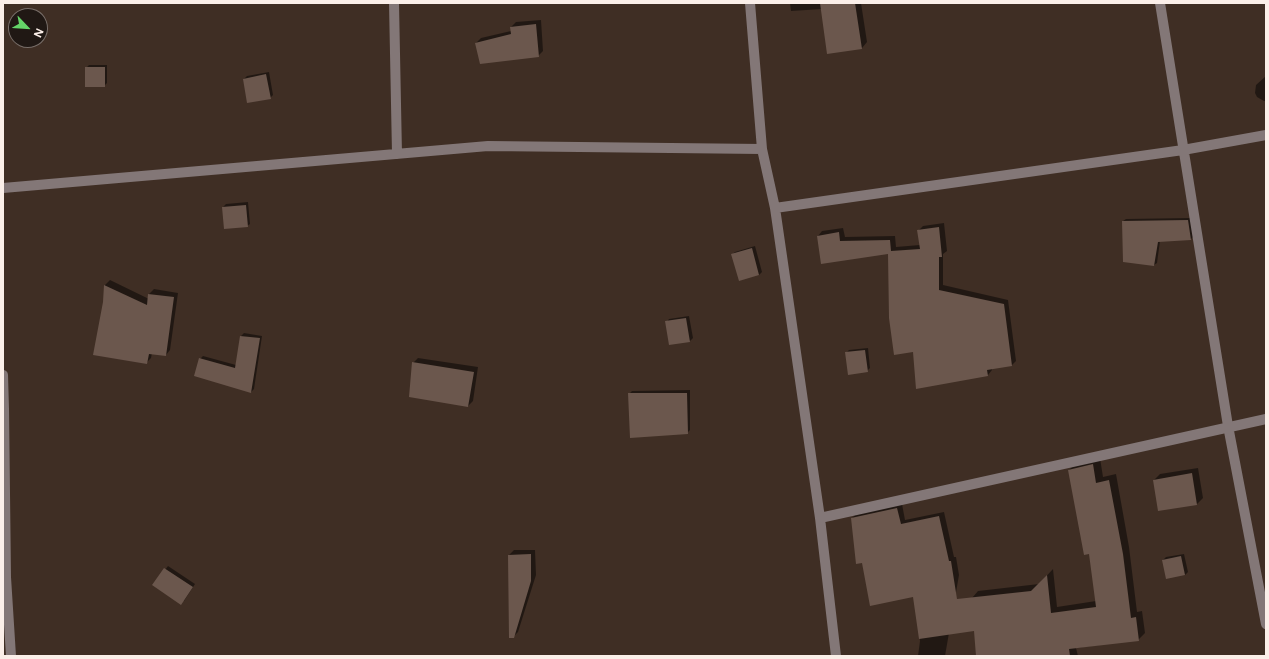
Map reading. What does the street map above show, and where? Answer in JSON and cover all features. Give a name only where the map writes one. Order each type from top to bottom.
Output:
[{"type":"street","points":[[394,3],[397,154]]},
{"type":"street","points":[[750,3],[762,149],[775,208],[820,518],[836,656]]},
{"type":"street","points":[[1160,3],[1228,426],[1266,624]]},
{"type":"street","points":[[775,208],[1183,150],[1266,135]]},
{"type":"street","points":[[3,188],[488,146],[762,149]]},
{"type":"street","points":[[3,375],[6,577],[11,656]]},
{"type":"street","points":[[820,518],[1228,426],[1266,419]]},
{"type":"building","points":[[820,3],[855,3],[862,49],[827,54]]},
{"type":"building","points":[[536,24],[539,57],[480,64],[475,43],[511,34],[510,27]]},
{"type":"building","points":[[85,67],[105,67],[105,87],[85,87]]},
{"type":"building","points":[[266,74],[271,99],[247,103],[243,79]]},
{"type":"building","points":[[246,205],[248,227],[224,229],[222,207]]},
{"type":"building","points":[[1188,220],[1191,240],[1158,242],[1154,266],[1123,262],[1122,221]]},
{"type":"building","points":[[939,227],[942,257],[939,257],[939,290],[1004,304],[1012,366],[987,370],[988,376],[916,389],[913,352],[894,355],[889,318],[888,254],[821,264],[817,236],[839,232],[840,241],[890,240],[891,251],[920,249],[917,230]]},
{"type":"building","points":[[752,248],[759,275],[739,281],[731,254]]},
{"type":"building","points":[[104,285],[147,305],[148,294],[174,297],[166,356],[149,354],[147,364],[93,355],[103,302]]},
{"type":"building","points":[[686,318],[690,342],[669,345],[665,321]]},
{"type":"building","points":[[240,336],[260,338],[251,393],[194,376],[199,358],[235,368]]},
{"type":"building","points":[[865,350],[868,372],[848,375],[845,352]]},
{"type":"building","points":[[412,362],[474,372],[468,407],[409,397]]},
{"type":"building","points":[[628,393],[687,393],[688,434],[630,438]]},
{"type":"building","points":[[1093,464],[1096,483],[1109,480],[1123,554],[1131,618],[1136,617],[1139,641],[1069,649],[1070,656],[976,656],[974,631],[919,639],[913,597],[870,606],[862,563],[856,564],[851,518],[897,508],[901,524],[939,516],[949,561],[951,561],[957,599],[1031,591],[1047,575],[1051,613],[1096,607],[1089,554],[1084,555],[1068,470]]},
{"type":"building","points":[[1192,473],[1197,505],[1158,511],[1153,480]]},
{"type":"building","points":[[531,554],[531,581],[514,638],[509,638],[508,555]]},
{"type":"building","points":[[1181,556],[1185,575],[1166,579],[1162,560]]},
{"type":"building","points":[[164,568],[193,587],[181,605],[152,585]]}]
